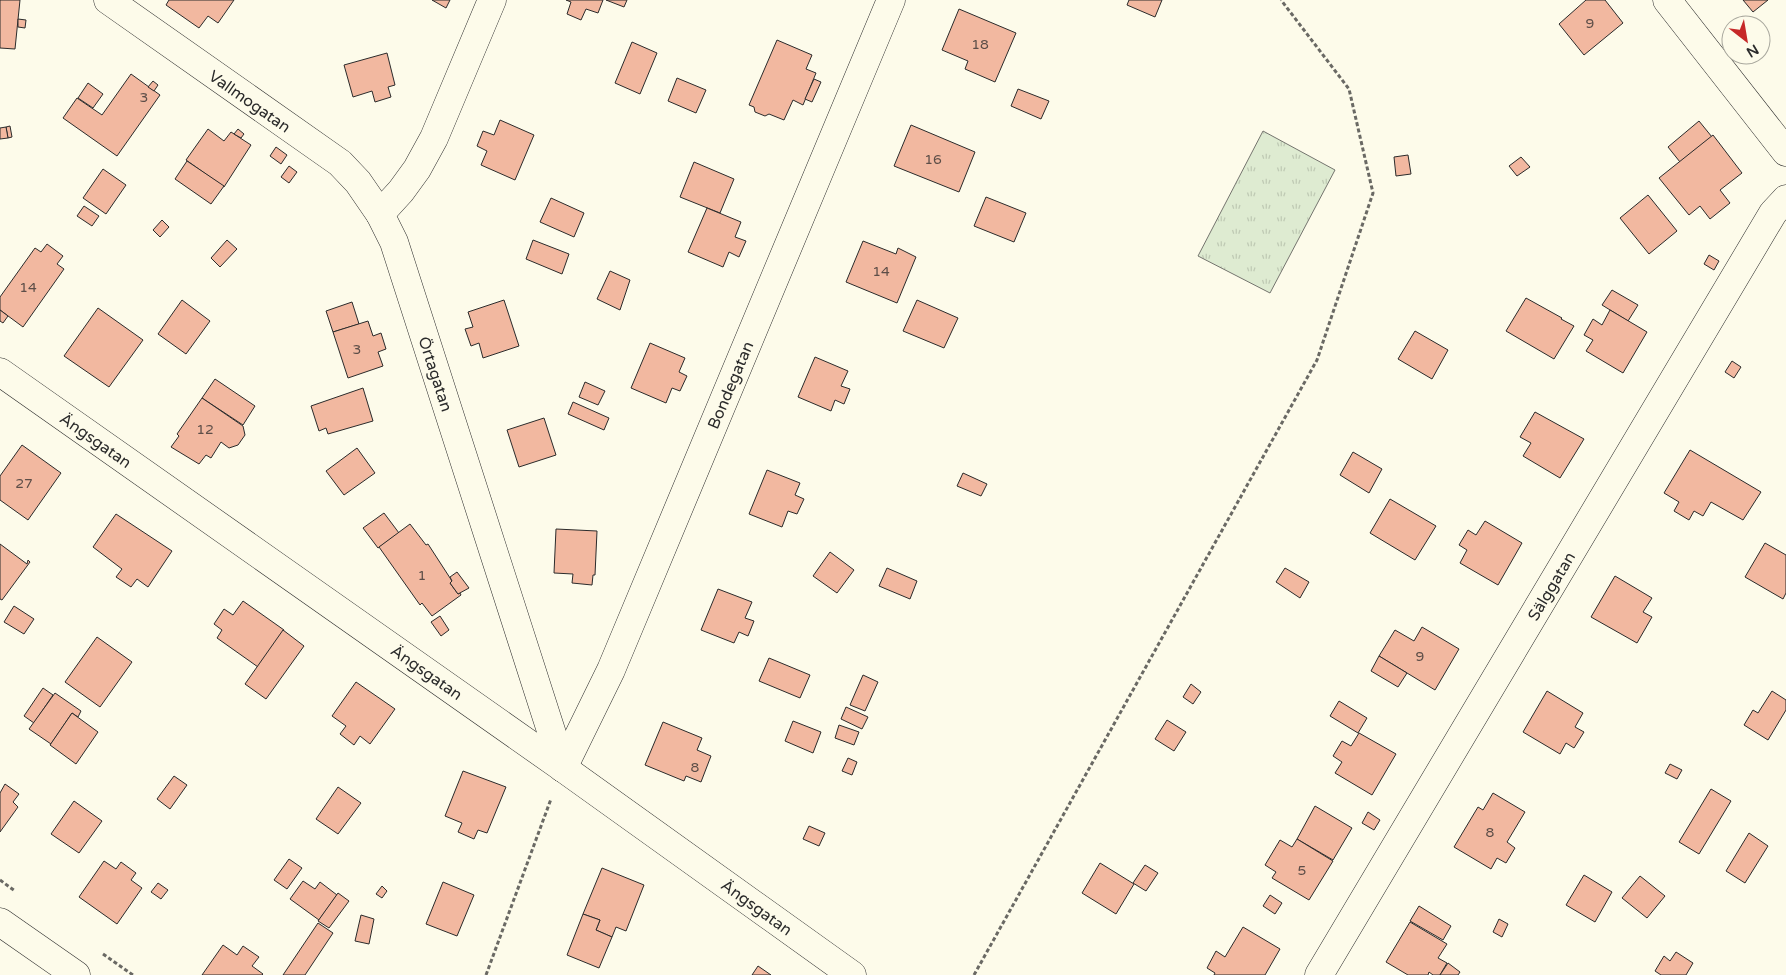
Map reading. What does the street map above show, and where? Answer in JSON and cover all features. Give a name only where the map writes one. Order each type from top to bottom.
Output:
[{"type":"street","name":"Vallmogatan","points":[[108,0],[340,164],[358,182],[380,214]]},
{"type":"street","points":[[380,214],[412,176],[434,138],[492,0]]},
{"type":"street","name":"Bondegatan","points":[[563,768],[611,670],[891,0]]},
{"type":"street","points":[[1668,0],[1786,152]]},
{"type":"street","name":"Sälggatan","points":[[1319,975],[1768,221],[1786,199]]},
{"type":"street","name":"Örtagatan","points":[[380,214],[394,242],[563,768]]},
{"type":"street","name":"Ängsgatan","points":[[0,372],[563,768],[852,975]]},
{"type":"street","points":[[0,922],[76,975]]},
{"type":"path","points":[[974,975],[1318,360],[1374,193],[1349,89],[1281,0]]},
{"type":"path","points":[[486,975],[563,768]]},
{"type":"green space","points":[[1263,131],[1335,170],[1270,293],[1198,256]]},
{"type":"building","points":[[0,0],[20,0],[15,49],[0,48]]},
{"type":"building","points":[[169,0],[234,0],[218,23],[208,16],[199,28],[166,5]]},
{"type":"building","points":[[432,0],[450,0],[446,8]]},
{"type":"building","points":[[566,0],[603,0],[598,13],[586,9],[581,20],[567,14],[571,2]]},
{"type":"building","points":[[606,0],[627,0],[624,7]]},
{"type":"building","points":[[1129,0],[1162,0],[1155,17],[1127,5]]},
{"type":"building","points":[[1586,0],[1605,0],[1623,23],[1584,55],[1559,24]]},
{"type":"building","points":[[1743,0],[1768,0],[1753,12]]},
{"type":"building","points":[[959,9],[1016,33],[995,82],[965,69],[968,61],[942,50]]},
{"type":"building","points":[[18,19],[26,20],[25,28],[18,27]]},
{"type":"building","points":[[777,40],[812,55],[806,69],[816,73],[803,105],[793,100],[784,120],[769,114],[765,116],[755,112],[754,107],[749,105]]},
{"type":"building","points":[[632,42],[657,53],[640,94],[615,83]]},
{"type":"building","points":[[387,53],[395,85],[388,87],[391,97],[375,102],[372,91],[353,97],[344,65]]},
{"type":"building","points":[[131,74],[160,95],[117,156],[63,118],[77,98],[102,115]]},
{"type":"building","points":[[677,78],[706,90],[696,113],[668,101]]},
{"type":"building","points":[[814,79],[821,82],[812,102],[805,99]]},
{"type":"building","points":[[153,81],[158,85],[154,91],[148,87]]},
{"type":"building","points":[[88,83],[103,94],[93,108],[78,98]]},
{"type":"building","points":[[1018,89],[1049,101],[1041,119],[1011,106]]},
{"type":"building","points":[[500,120],[534,135],[515,180],[481,165],[487,151],[477,146],[483,131],[494,135]]},
{"type":"building","points":[[1699,121],[1712,137],[1680,162],[1668,147]]},
{"type":"building","points":[[911,125],[975,152],[959,192],[894,166]]},
{"type":"building","points":[[10,126],[12,137],[8,138],[6,127]]},
{"type":"building","points":[[6,127],[8,138],[0,139],[0,128]]},
{"type":"building","points":[[208,129],[224,141],[231,132],[251,145],[224,187],[186,160]]},
{"type":"building","points":[[238,129],[244,134],[241,138],[234,134]]},
{"type":"building","points":[[1713,135],[1742,173],[1720,190],[1730,203],[1710,219],[1700,206],[1689,215],[1659,178]]},
{"type":"building","points":[[276,147],[287,155],[281,164],[270,156]]},
{"type":"building","points":[[1408,155],[1411,174],[1396,176],[1394,157]]},
{"type":"building","points":[[1521,157],[1530,167],[1517,176],[1509,166]]},
{"type":"building","points":[[187,161],[224,186],[211,204],[175,179]]},
{"type":"building","points":[[694,162],[734,179],[720,213],[680,197]]},
{"type":"building","points":[[289,166],[297,172],[289,183],[281,177]]},
{"type":"building","points":[[103,169],[126,185],[106,214],[83,198]]},
{"type":"building","points":[[1648,195],[1677,231],[1649,254],[1620,218]]},
{"type":"building","points":[[986,197],[1026,213],[1014,242],[974,226]]},
{"type":"building","points":[[551,198],[584,213],[574,237],[540,222]]},
{"type":"building","points":[[84,206],[99,216],[92,226],[77,216]]},
{"type":"building","points":[[707,208],[741,222],[735,237],[746,241],[739,257],[729,252],[723,267],[688,252]]},
{"type":"building","points":[[162,220],[169,227],[160,237],[153,230]]},
{"type":"building","points":[[227,240],[237,249],[220,267],[211,258]]},
{"type":"building","points":[[533,240],[569,254],[562,274],[526,259]]},
{"type":"building","points":[[863,241],[896,254],[898,248],[916,257],[897,303],[846,282]]},
{"type":"building","points":[[47,244],[63,256],[57,264],[64,269],[23,327],[0,310],[0,297],[35,248],[41,252]]},
{"type":"building","points":[[1709,255],[1719,261],[1714,270],[1704,264]]},
{"type":"building","points":[[610,271],[630,280],[620,310],[597,299]]},
{"type":"building","points":[[1612,290],[1638,305],[1628,321],[1602,305]]},
{"type":"building","points":[[1526,298],[1574,326],[1554,359],[1506,331]]},
{"type":"building","points":[[182,300],[210,321],[186,354],[158,334]]},
{"type":"building","points":[[504,300],[519,346],[483,358],[479,343],[471,346],[465,329],[473,327],[468,312]]},
{"type":"building","points":[[917,300],[958,318],[944,348],[903,331]]},
{"type":"building","points":[[352,302],[359,324],[333,332],[326,311]]},
{"type":"building","points":[[98,308],[143,340],[109,387],[64,356]]},
{"type":"building","points":[[0,310],[8,316],[3,323],[0,321]]},
{"type":"building","points":[[1610,310],[1647,332],[1623,373],[1586,351],[1593,340],[1584,335],[1593,319],[1602,325]]},
{"type":"building","points":[[368,321],[373,336],[381,333],[386,349],[378,352],[383,366],[348,378],[333,332]]},
{"type":"building","points":[[1415,331],[1448,350],[1432,379],[1398,359]]},
{"type":"building","points":[[650,343],[685,358],[679,372],[687,376],[680,391],[672,388],[666,403],[631,388]]},
{"type":"building","points":[[815,357],[848,371],[841,386],[850,389],[844,404],[835,400],[831,411],[798,397]]},
{"type":"building","points":[[1732,361],[1741,367],[1734,378],[1725,372]]},
{"type":"building","points":[[215,379],[255,406],[243,425],[202,398]]},
{"type":"building","points":[[585,382],[605,391],[598,405],[579,397]]},
{"type":"building","points":[[363,388],[373,421],[328,434],[326,428],[319,431],[311,406]]},
{"type":"building","points":[[202,398],[243,426],[245,435],[238,445],[229,448],[221,442],[211,458],[206,455],[199,464],[171,447],[179,436],[177,434]]},
{"type":"building","points":[[573,402],[609,418],[604,430],[568,414]]},
{"type":"building","points":[[1535,412],[1584,439],[1560,478],[1523,456],[1531,443],[1520,437]]},
{"type":"building","points":[[544,418],[556,455],[519,467],[507,430]]},
{"type":"building","points":[[22,445],[61,473],[28,520],[0,500],[0,476]]},
{"type":"building","points":[[357,448],[375,473],[344,495],[326,471]]},
{"type":"building","points":[[1690,450],[1761,492],[1743,520],[1711,502],[1703,516],[1694,511],[1689,520],[1674,511],[1679,502],[1664,493]]},
{"type":"building","points":[[1353,452],[1382,469],[1369,493],[1340,475]]},
{"type":"building","points":[[767,470],[800,483],[795,495],[804,499],[797,514],[788,511],[782,527],[749,514]]},
{"type":"building","points":[[963,473],[987,484],[981,496],[957,486]]},
{"type":"building","points":[[1390,499],[1436,526],[1415,560],[1370,533]]},
{"type":"building","points":[[384,513],[399,533],[378,548],[363,528]]},
{"type":"building","points":[[116,514],[172,551],[148,587],[137,579],[131,587],[116,577],[122,569],[93,547]]},
{"type":"building","points":[[1485,521],[1522,543],[1498,585],[1460,563],[1467,550],[1459,545],[1468,530],[1476,535]]},
{"type":"building","points":[[410,524],[426,545],[428,544],[452,581],[450,583],[458,594],[460,593],[461,595],[432,616],[422,603],[420,605],[379,547]]},
{"type":"building","points":[[556,529],[597,531],[595,575],[593,575],[592,585],[572,583],[573,574],[554,573]]},
{"type":"building","points":[[1765,543],[1786,555],[1786,593],[1783,599],[1745,577]]},
{"type":"building","points":[[0,544],[27,564],[28,560],[30,562],[2,600],[0,599]]},
{"type":"building","points":[[830,552],[854,570],[837,593],[813,576]]},
{"type":"building","points":[[887,568],[917,581],[910,599],[879,586]]},
{"type":"building","points":[[1285,568],[1309,582],[1300,598],[1276,582]]},
{"type":"building","points":[[457,572],[469,588],[458,594],[450,583],[452,581],[450,577]]},
{"type":"building","points":[[1615,576],[1652,598],[1643,612],[1652,617],[1637,643],[1591,617]]},
{"type":"building","points":[[718,589],[752,602],[745,618],[754,621],[748,636],[739,632],[734,643],[701,630]]},
{"type":"building","points":[[243,601],[284,630],[258,667],[217,638],[222,630],[214,624],[224,609],[233,615]]},
{"type":"building","points":[[14,606],[34,619],[24,634],[4,622]]},
{"type":"building","points":[[440,616],[449,630],[441,636],[431,622]]},
{"type":"building","points":[[1422,627],[1459,649],[1435,690],[1379,656],[1395,630],[1414,641]]},
{"type":"building","points":[[283,630],[304,646],[266,699],[245,684]]},
{"type":"building","points":[[97,637],[132,662],[100,707],[65,682]]},
{"type":"building","points":[[1379,656],[1407,673],[1398,687],[1371,671]]},
{"type":"building","points":[[769,658],[810,675],[800,698],[759,681]]},
{"type":"building","points":[[863,675],[878,682],[865,711],[850,705]]},
{"type":"building","points":[[356,682],[395,709],[370,744],[360,736],[354,745],[340,734],[346,726],[332,716]]},
{"type":"building","points":[[1191,684],[1201,692],[1193,704],[1183,697]]},
{"type":"building","points":[[43,688],[53,695],[34,723],[24,716]]},
{"type":"building","points":[[1547,691],[1583,713],[1575,727],[1584,732],[1574,748],[1566,743],[1560,754],[1523,732]]},
{"type":"building","points":[[1772,691],[1786,700],[1786,710],[1768,740],[1744,725],[1753,710],[1758,713]]},
{"type":"building","points":[[55,693],[81,711],[78,717],[72,713],[51,744],[29,729]]},
{"type":"building","points":[[1339,701],[1367,718],[1358,733],[1330,716]]},
{"type":"building","points":[[846,707],[868,717],[862,729],[841,719]]},
{"type":"building","points":[[72,713],[98,732],[76,764],[50,745]]},
{"type":"building","points":[[1167,720],[1186,732],[1174,751],[1155,739]]},
{"type":"building","points":[[793,721],[821,732],[813,753],[785,741]]},
{"type":"building","points":[[663,722],[702,738],[697,750],[711,756],[701,782],[686,776],[684,781],[645,765]]},
{"type":"building","points":[[839,725],[859,732],[854,745],[835,738]]},
{"type":"building","points":[[1359,733],[1396,754],[1372,795],[1335,773],[1342,762],[1333,756],[1342,741],[1351,746]]},
{"type":"building","points":[[848,758],[857,762],[852,775],[842,771]]},
{"type":"building","points":[[1670,764],[1682,770],[1677,779],[1665,773]]},
{"type":"building","points":[[463,771],[506,787],[487,833],[478,830],[474,839],[458,832],[462,823],[445,816]]},
{"type":"building","points":[[174,776],[187,785],[170,809],[157,799]]},
{"type":"building","points":[[5,784],[19,794],[13,802],[18,807],[0,832],[0,793]]},
{"type":"building","points":[[338,787],[361,803],[338,834],[316,819]]},
{"type":"building","points":[[1711,789],[1731,801],[1699,854],[1679,842]]},
{"type":"building","points":[[1493,793],[1525,812],[1507,842],[1515,848],[1506,863],[1497,858],[1491,869],[1454,847],[1478,807],[1483,810]]},
{"type":"building","points":[[74,801],[102,821],[79,853],[51,834]]},
{"type":"building","points":[[1315,806],[1352,828],[1333,860],[1297,839]]},
{"type":"building","points":[[1368,812],[1380,820],[1374,830],[1362,823]]},
{"type":"building","points":[[809,826],[825,833],[819,846],[803,839]]},
{"type":"building","points":[[1749,833],[1768,846],[1745,883],[1726,871]]},
{"type":"building","points":[[1297,839],[1333,861],[1309,900],[1272,878],[1276,872],[1265,865],[1280,840],[1292,847]]},
{"type":"building","points":[[289,859],[302,868],[287,889],[274,880]]},
{"type":"building","points":[[104,861],[116,869],[121,862],[136,873],[131,880],[142,888],[117,924],[79,897]]},
{"type":"building","points":[[1100,863],[1134,884],[1116,914],[1082,893]]},
{"type":"building","points":[[1145,865],[1158,873],[1146,891],[1133,883]]},
{"type":"building","points":[[602,868],[644,885],[626,931],[616,927],[612,937],[596,930],[600,920],[583,914]]},
{"type":"building","points":[[1584,875],[1612,892],[1595,922],[1566,905]]},
{"type":"building","points":[[1640,876],[1665,896],[1647,918],[1622,898]]},
{"type":"building","points":[[303,881],[315,889],[320,882],[337,895],[319,920],[290,899]]},
{"type":"building","points":[[443,882],[474,895],[457,936],[426,924]]},
{"type":"building","points":[[158,883],[168,890],[161,899],[151,892]]},
{"type":"building","points":[[382,886],[387,891],[382,898],[376,894]]},
{"type":"building","points":[[338,893],[349,901],[329,928],[318,921]]},
{"type":"building","points":[[1270,895],[1282,903],[1275,914],[1263,906]]},
{"type":"building","points":[[1419,906],[1451,926],[1443,940],[1410,921]]},
{"type":"building","points":[[583,914],[600,920],[596,930],[612,937],[599,968],[567,955]]},
{"type":"building","points":[[361,915],[374,919],[369,944],[355,941]]},
{"type":"building","points":[[1499,919],[1508,924],[1502,937],[1493,932]]},
{"type":"building","points":[[1410,922],[1447,944],[1438,958],[1447,963],[1440,975],[1433,975],[1429,972],[1428,975],[1408,975],[1386,962]]},
{"type":"building","points":[[318,923],[333,933],[305,975],[283,975]]},
{"type":"building","points":[[1243,927],[1280,949],[1265,975],[1214,975],[1215,973],[1207,968],[1216,951],[1225,957]]},
{"type":"building","points":[[223,945],[237,955],[243,946],[259,957],[252,966],[263,974],[202,975]]},
{"type":"building","points":[[1676,952],[1693,963],[1686,975],[1661,975],[1655,971],[1664,956],[1670,961]]},
{"type":"building","points":[[1448,963],[1460,972],[1458,975],[1440,975]]},
{"type":"building","points":[[758,966],[771,975],[752,975]]}]
